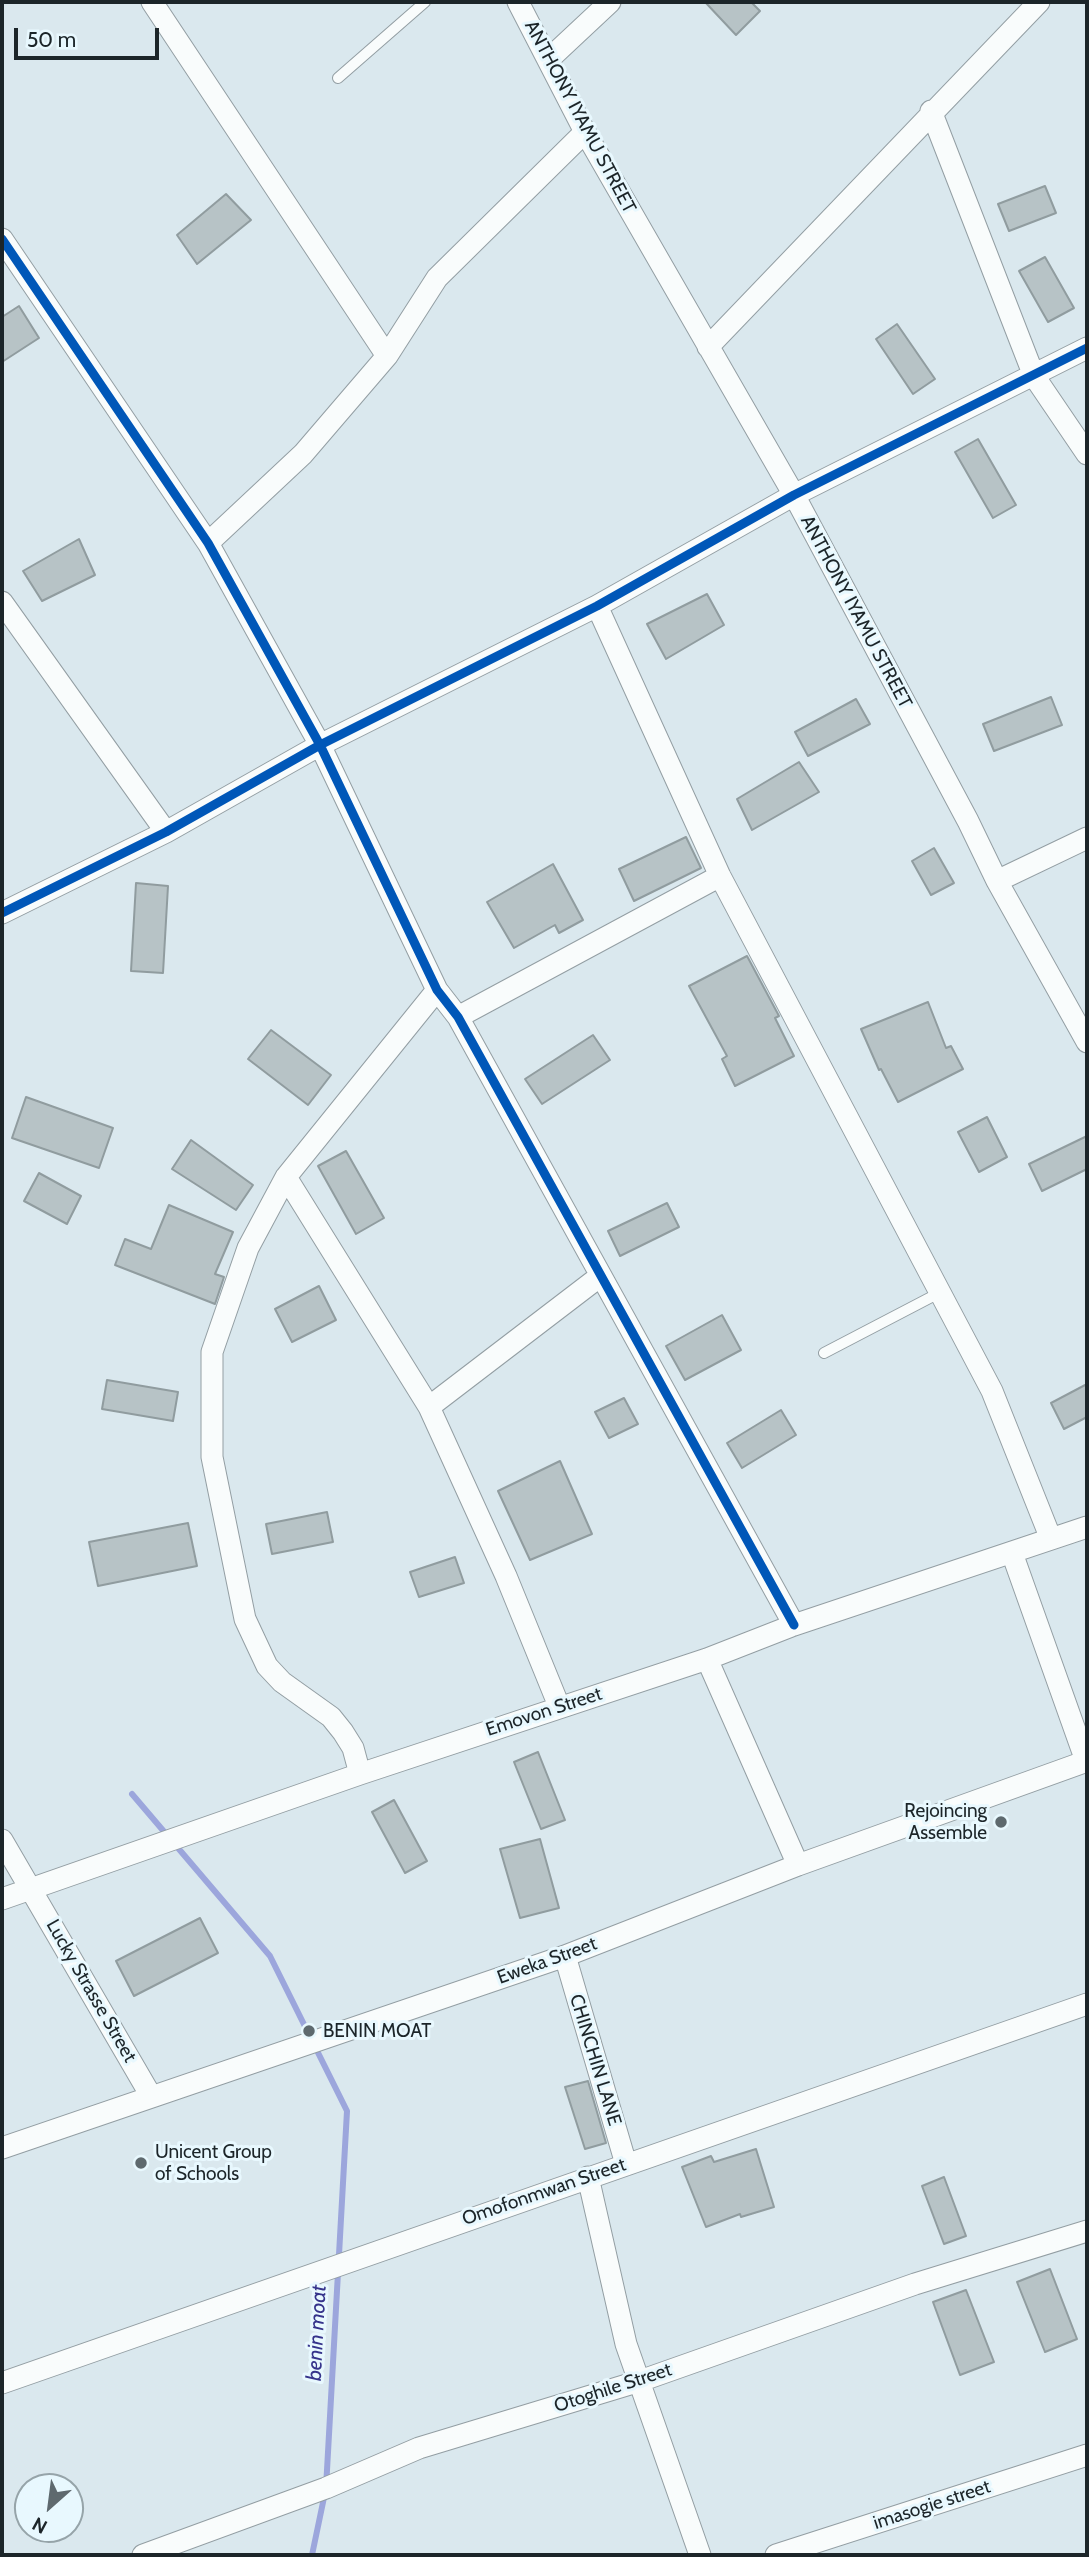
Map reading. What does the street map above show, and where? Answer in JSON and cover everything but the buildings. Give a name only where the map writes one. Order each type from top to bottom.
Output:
[{"type":"street","points":[[152,2],[387,356]]},
{"type":"street","name":"ANTHONY IYAMU STREET","points":[[518,2],[585,132],[794,495],[968,821],[997,881],[1087,1042]]},
{"type":"street","points":[[548,60],[610,2]]},
{"type":"street","points":[[708,346],[931,111],[1039,2]]},
{"type":"street","points":[[931,111],[1034,376],[1087,454]]},
{"type":"street","points":[[208,543],[303,454],[387,356],[437,278],[585,132]]},
{"type":"street","points":[[2,239],[208,543],[320,745],[438,990],[458,1017],[599,1277],[794,1625]]},
{"type":"street","points":[[2,914],[166,832],[320,745],[597,606],[794,495],[1087,348]]},
{"type":"street","points":[[2,603],[166,832]]},
{"type":"street","points":[[597,606],[720,876],[992,1391],[1051,1539]]},
{"type":"street","points":[[997,881],[1087,838]]},
{"type":"street","points":[[458,1017],[720,876]]},
{"type":"street","points":[[360,1774],[353,1748],[331,1717],[282,1682],[267,1666],[245,1619],[212,1457],[212,1352],[248,1248],[286,1177],[438,990]]},
{"type":"street","points":[[286,1177],[429,1407],[506,1576],[559,1706]]},
{"type":"street","points":[[429,1407],[599,1277]]},
{"type":"street","name":"Emovon Street","points":[[2,1899],[30,1886],[559,1706],[707,1659],[794,1625],[1087,1527]]},
{"type":"street","points":[[1012,1552],[1087,1761]]},
{"type":"street","points":[[707,1659],[798,1865]]},
{"type":"street","name":"Eweka Street","points":[[2,2148],[565,1956],[798,1865],[1087,1761]]},
{"type":"street","name":"Lucky Strasse Street","points":[[2,1840],[151,2096]]},
{"type":"street","name":"CHINCHIN LANE","points":[[565,1956],[626,2164]]},
{"type":"street","name":"Omofonmwan Street","points":[[2,2383],[1087,2004]]},
{"type":"street","points":[[588,2177],[626,2344],[699,2555]]},
{"type":"street","name":"Otoghile Street","points":[[143,2555],[326,2488],[419,2448],[640,2381],[915,2284],[1087,2231]]},
{"type":"street","name":"imasogie street","points":[[776,2555],[1087,2455]]},
{"type":"lane","points":[[338,78],[425,2]]},
{"type":"lane","points":[[824,1353],[942,1292]]},
{"type":"waterway","name":"benin moat","points":[[132,1794],[270,1956],[347,2111],[326,2488],[312,2555]]},
{"type":"cycle path","points":[[2,239],[208,543],[320,745],[437,990],[458,1017],[794,1625]]},
{"type":"cycle path","points":[[2,913],[166,832],[320,745],[597,606],[794,495],[1087,348]]},
{"type":"place","name":"Rejoincing Assemble","points":[[1001,1822]]},
{"type":"place","name":"BENIN MOAT","points":[[309,2031]]},
{"type":"place","name":"Unicent Group of Schools","points":[[141,2163]]}]
